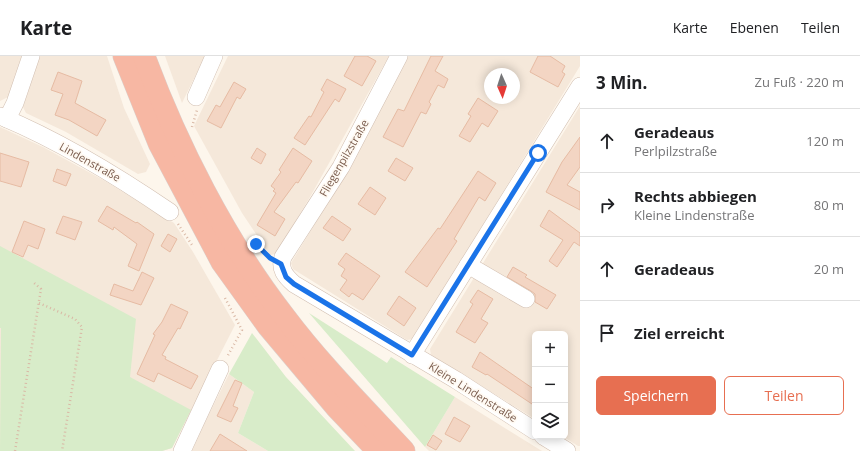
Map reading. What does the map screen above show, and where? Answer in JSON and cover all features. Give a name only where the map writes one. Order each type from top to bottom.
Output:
[{"type":"highway","points":[[124,56],[159,143],[222,262],[268,326],[337,408],[378,451]]},
{"type":"highway","points":[[144,56],[160,99],[170,120],[213,206],[243,257],[283,316],[351,395],[404,451]]},
{"type":"street","name":"Lindenstraße","points":[[31,56],[15,103],[4,118],[93,162],[129,183],[170,212]]},
{"type":"street","points":[[196,97],[214,56]]},
{"type":"street","name":"Fliegenpilzstraße","points":[[282,261],[341,167],[399,56]]},
{"type":"street","points":[[412,355],[580,86]]},
{"type":"street","name":"Kleine Lindenstraße","points":[[282,261],[286,277],[294,284],[456,380],[532,429]]},
{"type":"street","points":[[468,265],[526,299]]},
{"type":"street","points":[[182,451],[220,369]]},
{"type":"street","points":[[548,439],[567,451]]},
{"type":"path","points":[[170,212],[195,249]]},
{"type":"path","points":[[253,239],[270,258],[282,261]]},
{"type":"path","points":[[15,451],[41,289],[32,282]]},
{"type":"path","points":[[39,303],[75,319],[82,327],[62,451]]},
{"type":"path","points":[[220,369],[242,330]]},
{"type":"shaded area","points":[[0,56],[22,56],[8,97],[0,101]]},
{"type":"shaded area","points":[[40,56],[107,56],[124,108],[150,164],[146,172],[138,174],[66,132],[26,113],[23,107]]},
{"type":"shaded area","points":[[165,56],[205,56],[182,103]]},
{"type":"shaded area","points":[[228,56],[389,56],[310,197],[276,254],[270,255],[242,213],[194,126]]},
{"type":"shaded area","points":[[408,56],[580,56],[580,66],[413,339],[407,340],[293,269],[291,263],[332,196]]},
{"type":"shaded area","points":[[580,106],[580,446],[567,439],[568,331],[532,331],[532,417],[431,355],[430,349]]},
{"type":"shaded area","points":[[0,127],[43,147],[105,181],[174,223],[193,252],[235,325],[172,448],[162,451],[0,451]]},
{"type":"shaded area","points":[[229,374],[254,392],[238,433],[268,451],[192,451]]},
{"type":"shaded area","points":[[455,397],[542,451],[429,451],[425,447]]},
{"type":"green space","points":[[0,246],[136,319],[130,377],[191,410],[172,448],[162,451],[0,451]]},
{"type":"green space","points":[[309,313],[387,363],[391,357],[455,397],[425,447]]},
{"type":"green space","points":[[252,333],[286,377],[355,451],[268,451],[238,433],[254,392],[229,374]]},
{"type":"building","points":[[355,56],[367,56],[376,61],[362,86],[344,76]]},
{"type":"building","points":[[431,56],[443,56],[435,71],[448,79],[444,88],[438,85],[429,102],[431,104],[426,114],[421,112],[403,147],[383,137],[398,109],[404,111]]},
{"type":"building","points":[[538,56],[550,56],[565,66],[562,72],[565,74],[558,87],[530,72]]},
{"type":"building","points":[[58,72],[82,81],[75,103],[106,120],[97,136],[69,120],[55,115],[63,94],[51,90]]},
{"type":"building","points":[[327,79],[346,89],[339,102],[335,99],[305,145],[294,138],[309,116],[311,117],[324,92],[321,90]]},
{"type":"building","points":[[234,82],[246,89],[240,99],[237,97],[221,128],[207,121],[216,105],[220,107]]},
{"type":"building","points":[[478,98],[484,102],[484,104],[487,104],[498,111],[488,127],[482,123],[470,142],[459,136],[471,116],[468,114]]},
{"type":"building","points":[[580,137],[580,167],[567,185],[580,192],[580,210],[546,192],[562,162]]},
{"type":"building","points":[[257,148],[266,154],[261,164],[251,158]]},
{"type":"building","points":[[293,148],[312,161],[298,183],[296,182],[274,212],[285,219],[275,236],[257,225],[276,193],[273,191],[275,189],[271,186],[281,172],[279,170]]},
{"type":"building","points":[[0,153],[29,162],[21,187],[0,181]]},
{"type":"building","points":[[396,158],[413,168],[405,181],[388,171]]},
{"type":"building","points":[[57,169],[71,174],[66,186],[53,181]]},
{"type":"building","points":[[478,171],[496,183],[485,201],[479,197],[454,239],[457,241],[427,287],[405,272],[438,228],[440,229]]},
{"type":"building","points":[[370,187],[386,198],[375,215],[358,204]]},
{"type":"building","points":[[107,206],[136,223],[137,222],[154,234],[139,271],[128,266],[137,244],[114,227],[113,230],[98,221]]},
{"type":"building","points":[[549,210],[580,233],[580,246],[574,242],[557,267],[549,261],[563,240],[540,226]]},
{"type":"building","points":[[63,216],[82,222],[75,240],[56,233]]},
{"type":"building","points":[[332,216],[351,229],[343,241],[323,228]]},
{"type":"building","points":[[24,221],[45,229],[38,249],[28,245],[23,257],[12,252]]},
{"type":"building","points":[[168,234],[177,239],[170,252],[161,246]]},
{"type":"building","points":[[346,253],[380,276],[363,300],[352,293],[349,297],[340,290],[347,280],[341,276],[345,269],[338,264]]},
{"type":"building","points":[[513,267],[527,275],[525,277],[556,295],[547,309],[535,302],[535,294],[507,277]]},
{"type":"building","points":[[142,272],[154,278],[141,305],[110,295],[114,284],[133,291]]},
{"type":"building","points":[[478,290],[493,299],[481,319],[488,323],[475,343],[456,332],[473,304],[470,302]]},
{"type":"building","points":[[399,296],[416,308],[404,326],[387,314]]},
{"type":"building","points":[[171,304],[188,312],[180,329],[178,328],[162,355],[166,357],[165,359],[198,376],[191,389],[158,373],[154,382],[137,374],[155,335],[153,334],[162,322]]},
{"type":"building","points":[[480,352],[532,388],[532,404],[487,374],[486,375],[472,367]]},
{"type":"building","points":[[235,380],[242,383],[233,406],[238,408],[231,422],[217,416]]},
{"type":"building","points":[[454,417],[470,426],[460,442],[445,434]]},
{"type":"building","points":[[220,434],[247,451],[210,451]]},
{"type":"building","points":[[433,435],[442,441],[436,450],[427,445]]},
{"type":"route","points":[[256,244],[270,258],[281,264],[282,270],[286,277],[294,284],[412,355],[538,153]]}]
